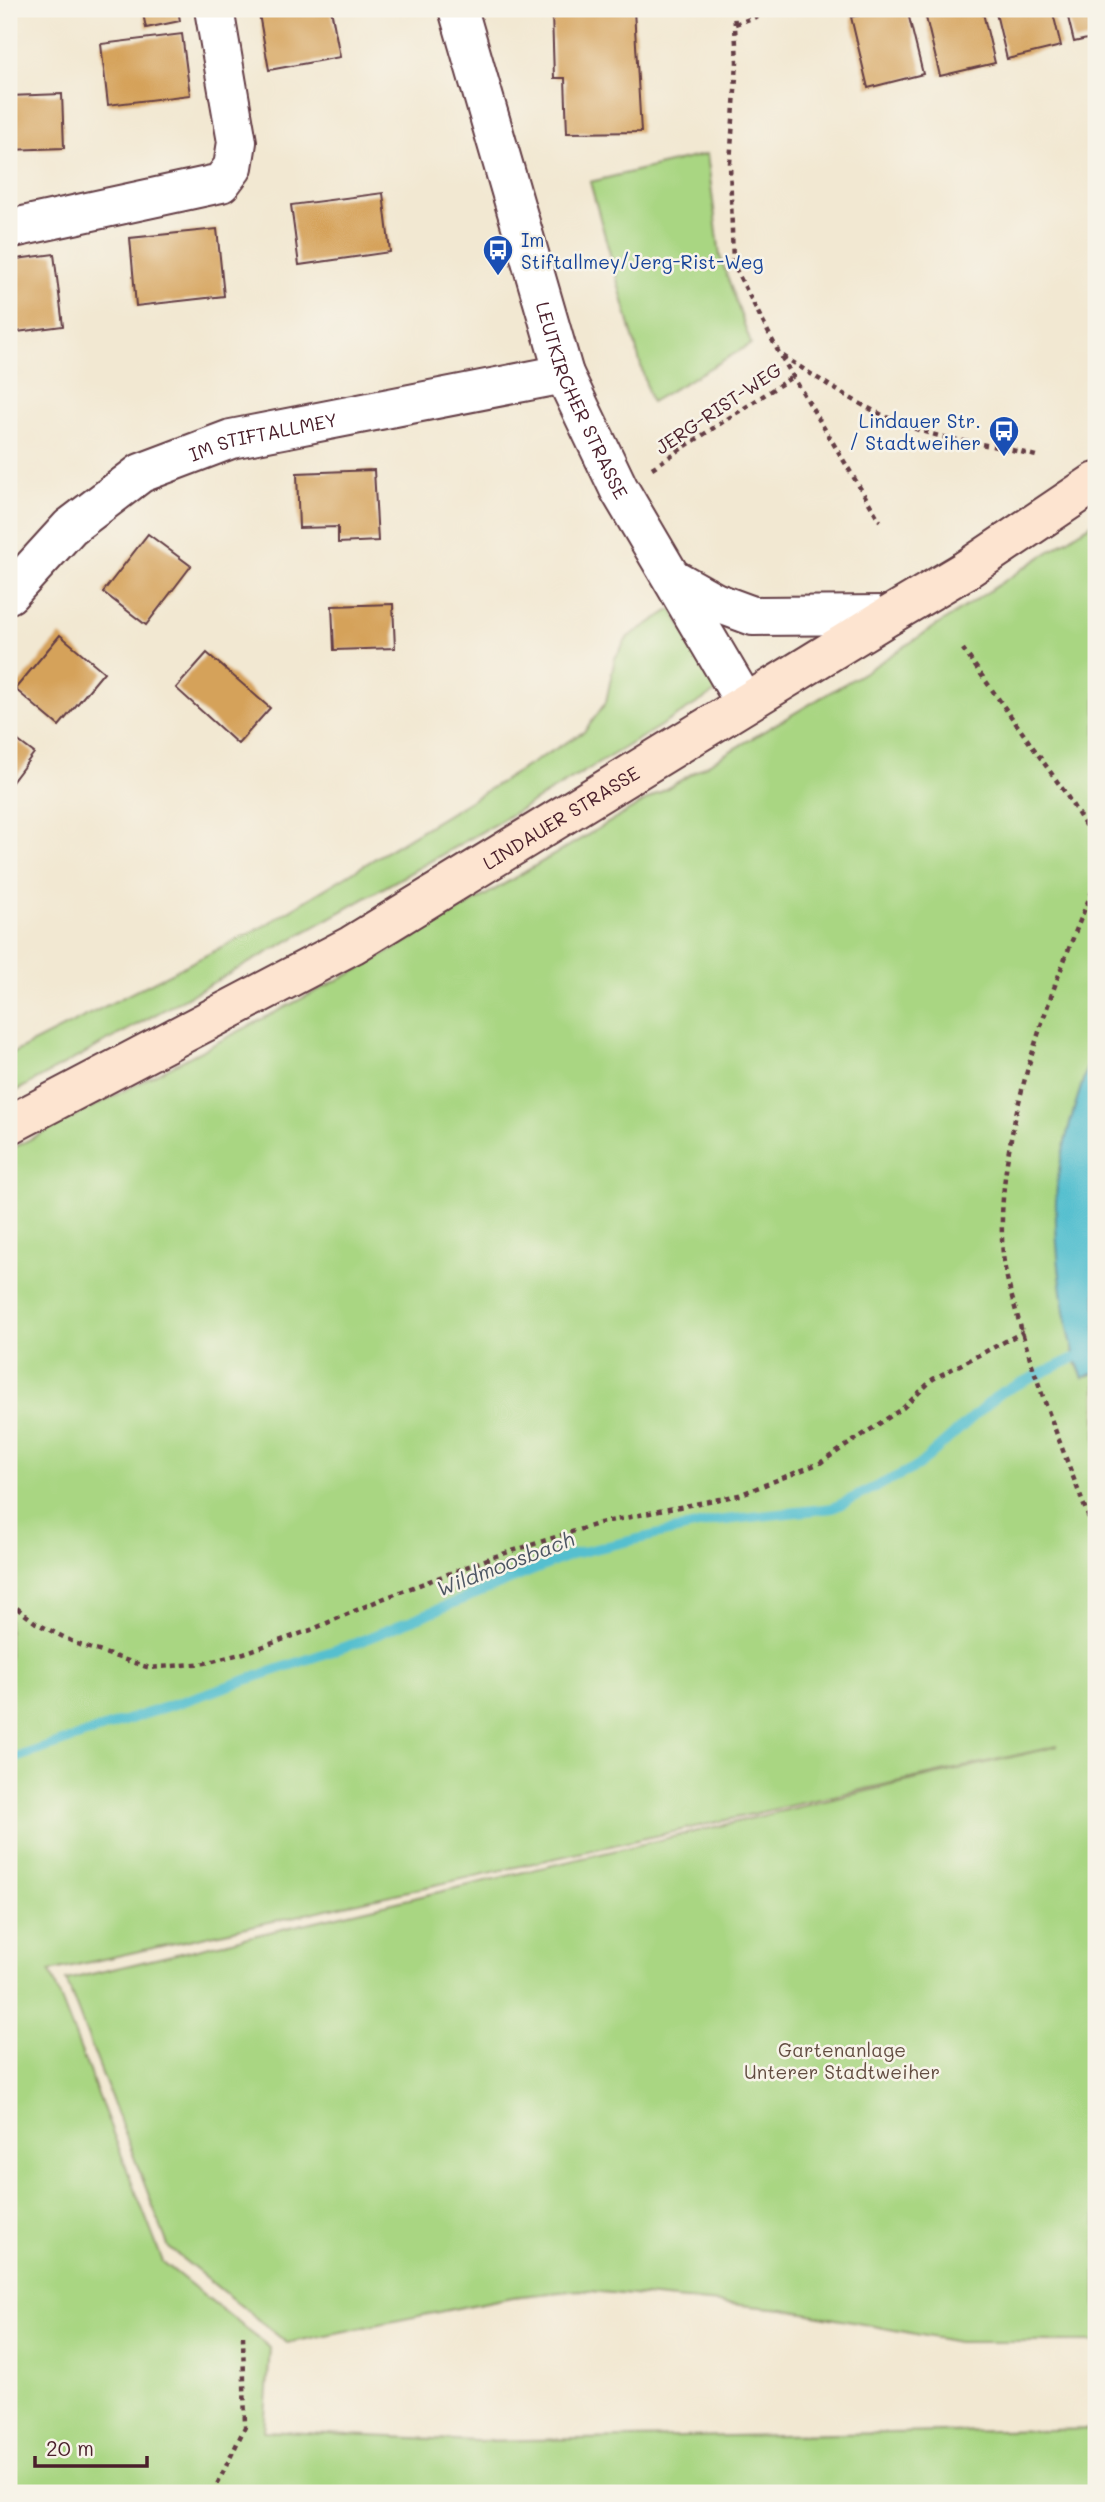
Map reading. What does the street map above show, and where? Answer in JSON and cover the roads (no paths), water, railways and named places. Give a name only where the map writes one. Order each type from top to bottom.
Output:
[{"type":"main road","name":"LINDAUER STRASSE","points":[[9,1125],[352,945],[964,571],[1096,482]]},
{"type":"street","points":[[9,229],[221,183],[233,167],[237,142],[214,9]]},
{"type":"street","name":"LEUTKIRCHER STRASSE","points":[[458,9],[565,374],[619,489],[745,703]]},
{"type":"street","name":"IM STIFTALLMEY","points":[[9,594],[70,527],[141,472],[232,439],[565,374]]},
{"type":"street","name":"LEUTKIRCHER STRASSE","points":[[673,578],[715,602],[753,616],[890,615]]},
{"type":"water","points":[[1096,1037],[1096,1372],[1083,1378],[1064,1308],[1056,1198],[1065,1143]]},
{"type":"waterway","name":"Wildmoosbach","points":[[9,1760],[356,1643],[573,1554],[716,1521],[833,1508],[918,1466],[1000,1393],[1074,1358]]},
{"type":"place","name":"Im Stiftallmey/Jerg-Rist-Weg","points":[[498,277]]},
{"type":"place","name":"Lindauer Str. / Stadtweiher","points":[[1004,458]]},
{"type":"park label","name":"Gartenanlage Unterer Stadtweiher","points":[[842,2060]]}]
